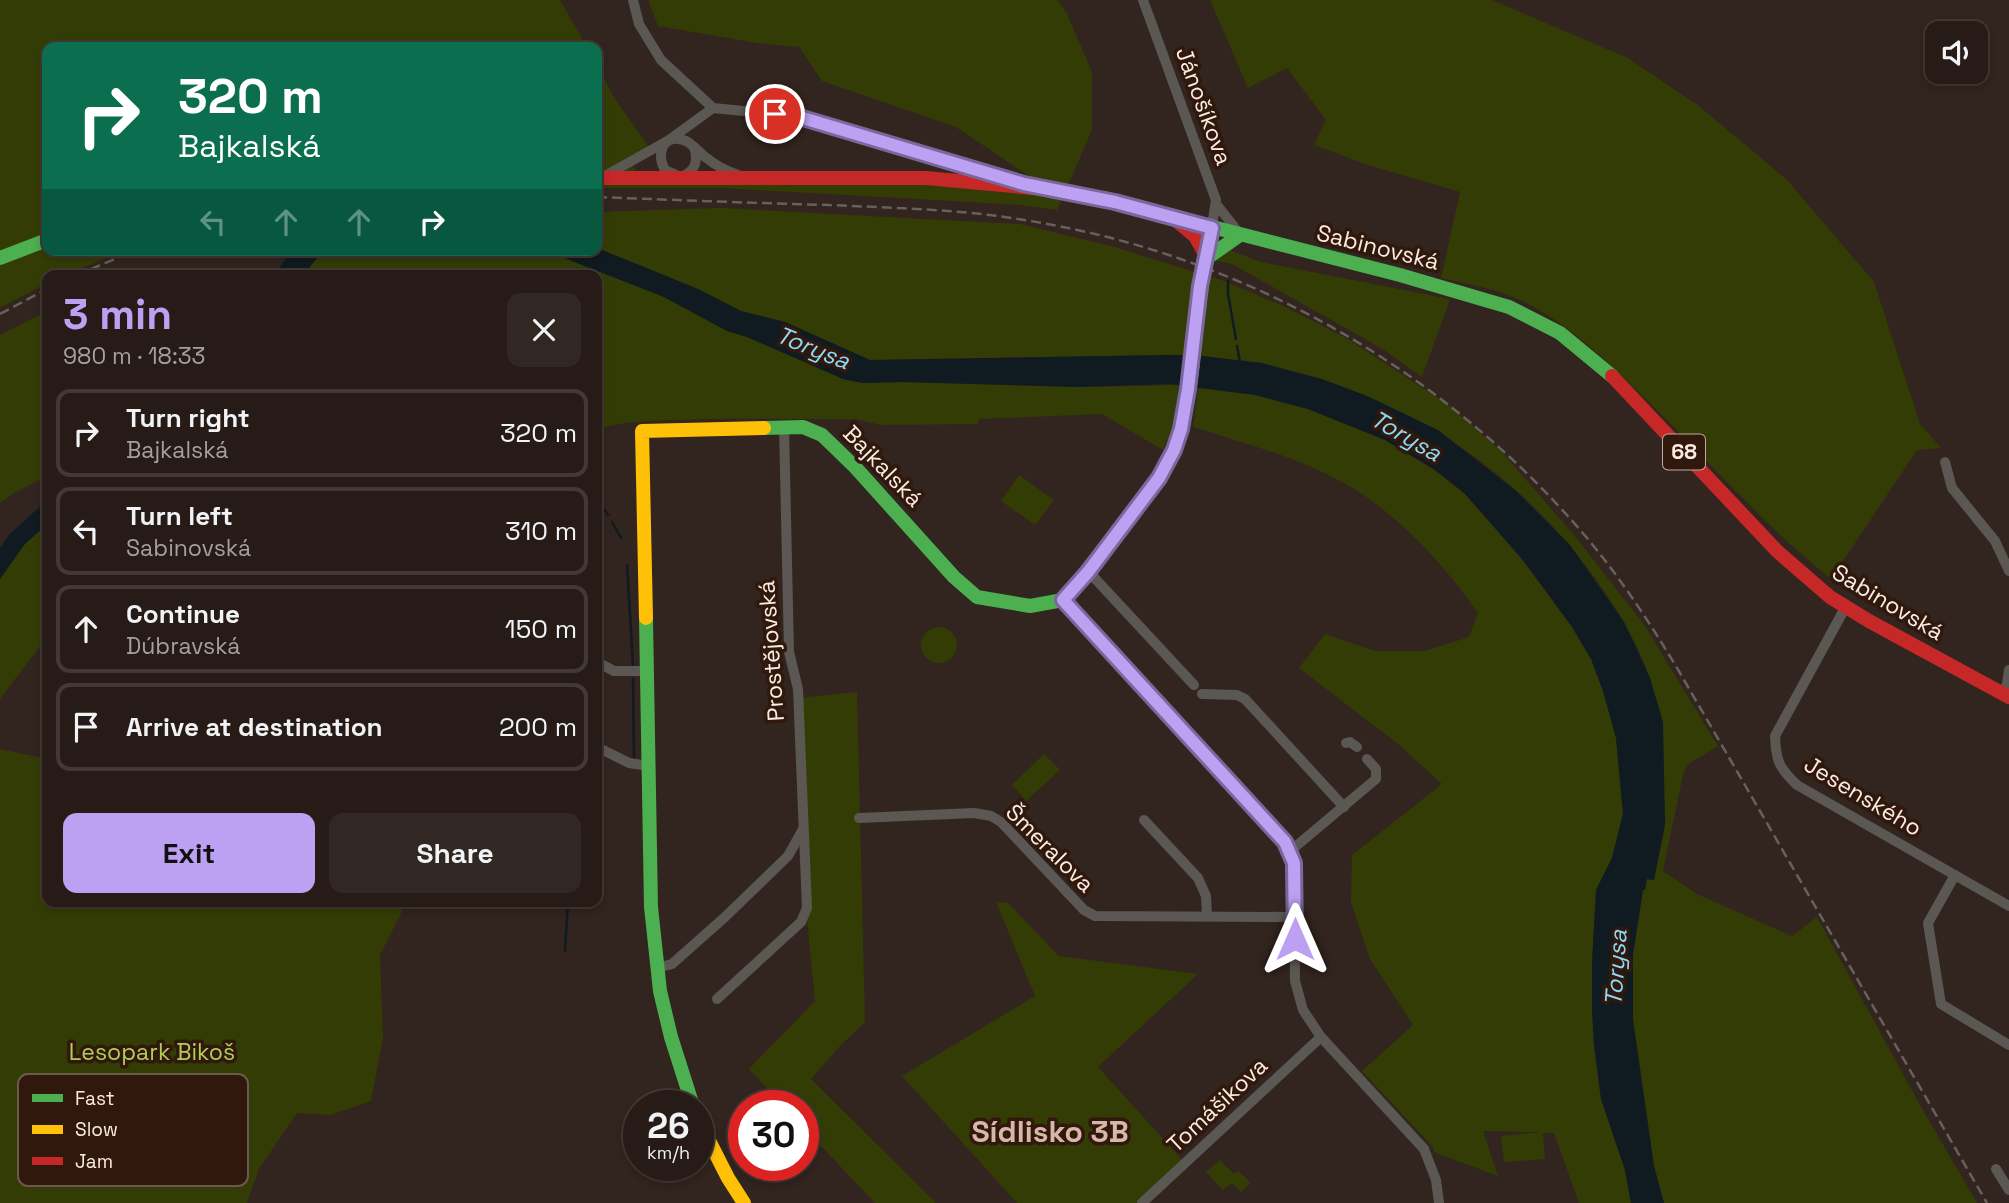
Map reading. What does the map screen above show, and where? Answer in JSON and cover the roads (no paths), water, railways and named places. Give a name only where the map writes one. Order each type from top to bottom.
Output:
[{"type":"street","points":[[632,0],[639,23],[662,60],[713,108],[796,116],[1024,184]]},
{"type":"street","name":"Jánošíkova","points":[[1143,0],[1217,205]]},
{"type":"street","points":[[602,176],[668,140],[713,108]]},
{"type":"street","points":[[689,127],[686,137],[709,161],[746,178]]},
{"type":"street","points":[[677,139],[692,145],[697,155],[694,170],[681,177],[665,170],[661,163],[662,146],[668,140],[677,139]]},
{"type":"street","name":"Sabinovská","points":[[602,178],[936,178],[1024,184],[1086,195],[1468,294],[1517,310],[1551,328],[1580,348],[1612,376],[1777,551],[1808,579],[1845,608],[2006,695]]},
{"type":"street","points":[[1217,205],[1200,286],[1181,429],[1164,471],[1088,572],[1063,600],[1277,831],[1294,863],[1295,981],[1303,1011],[1321,1037],[1424,1149],[1436,1180],[1439,1203]]},
{"type":"street","points":[[1207,258],[1240,235],[1217,205]]},
{"type":"street","points":[[1172,217],[1195,236],[1207,258]]},
{"type":"street","points":[[0,258],[42,242]]},
{"type":"street","name":"Prostějovská","points":[[717,999],[801,922],[807,908],[798,689],[789,652],[784,426]]},
{"type":"street","name":"Bajkalská","points":[[646,671],[642,431],[803,427],[821,435],[855,467],[954,577],[978,597],[1030,606],[1063,600]]},
{"type":"street","points":[[1945,462],[1952,488],[1995,541],[2009,571]]},
{"type":"street","points":[[1088,572],[1198,690],[1237,695],[1245,699],[1344,807]]},
{"type":"street","name":"Jesenského","points":[[1845,608],[1775,737],[1776,757],[1783,772],[1797,785],[2009,906]]},
{"type":"street","points":[[602,665],[614,671],[646,671],[651,907],[666,1021],[687,1090]]},
{"type":"street","points":[[2006,695],[2009,670]]},
{"type":"street","points":[[602,750],[629,764],[649,766]]},
{"type":"street","points":[[1289,852],[1376,779],[1376,769],[1367,759]]},
{"type":"street","name":"Šmeralova","points":[[859,817],[974,813],[991,816],[1001,822],[1084,910],[1095,916],[1295,917]]},
{"type":"street","points":[[1144,820],[1198,878],[1203,887],[1207,916]]},
{"type":"street","points":[[657,968],[672,964],[725,917],[788,856],[802,831]]},
{"type":"street","points":[[788,856],[804,864]]},
{"type":"street","points":[[1955,875],[1928,923],[1941,1004],[2009,1045]]},
{"type":"street","name":"Tomášikova","points":[[1142,1203],[1321,1037]]},
{"type":"street","points":[[714,1150],[744,1203]]},
{"type":"street","points":[[1996,1169],[2009,1190]]},
{"type":"water","name":"Torysa","points":[[602,250],[698,289],[741,311],[785,322],[870,360],[1194,355],[1262,363],[1322,379],[1367,396],[1438,430],[1516,491],[1570,545],[1624,622],[1650,678],[1663,722],[1665,823],[1654,880],[1647,879],[1643,890],[1633,954],[1633,1020],[1654,1166],[1664,1203],[1631,1203],[1625,1170],[1601,1099],[1594,1045],[1592,963],[1596,890],[1612,858],[1623,814],[1616,738],[1603,691],[1591,659],[1572,627],[1523,560],[1465,494],[1434,469],[1385,440],[1308,409],[1255,395],[1170,384],[1079,387],[862,383],[843,379],[747,337],[727,331],[664,297],[602,273],[602,270],[595,270],[559,256],[602,256]]},
{"type":"water","points":[[288,256],[319,256],[307,270],[277,270]]},
{"type":"water","points":[[42,505],[42,529],[24,545],[0,579],[0,548],[9,535]]},
{"type":"waterway","points":[[1228,281],[1236,339]]},
{"type":"waterway","points":[[1237,346],[1240,363]]},
{"type":"waterway","points":[[602,507],[608,515]]},
{"type":"waterway","points":[[612,522],[621,538]]},
{"type":"waterway","points":[[627,565],[633,665]]},
{"type":"waterway","points":[[633,679],[634,757]]},
{"type":"waterway","points":[[565,951],[568,907]]},
{"type":"railway","points":[[602,197],[951,211],[1000,216],[1105,236],[1184,260],[1261,291],[1334,328],[1404,372],[1470,422],[1531,477],[1587,538],[1624,587],[1680,673],[1987,1203]]},
{"type":"railway","points":[[89,270],[122,256]]},
{"type":"railway","points":[[0,314],[42,292]]},
{"type":"district","name":"Sídlisko 3B","points":[[1050,1132]]},
{"type":"park label","name":"Lesopark Bikoš","points":[[152,1052]]}]
